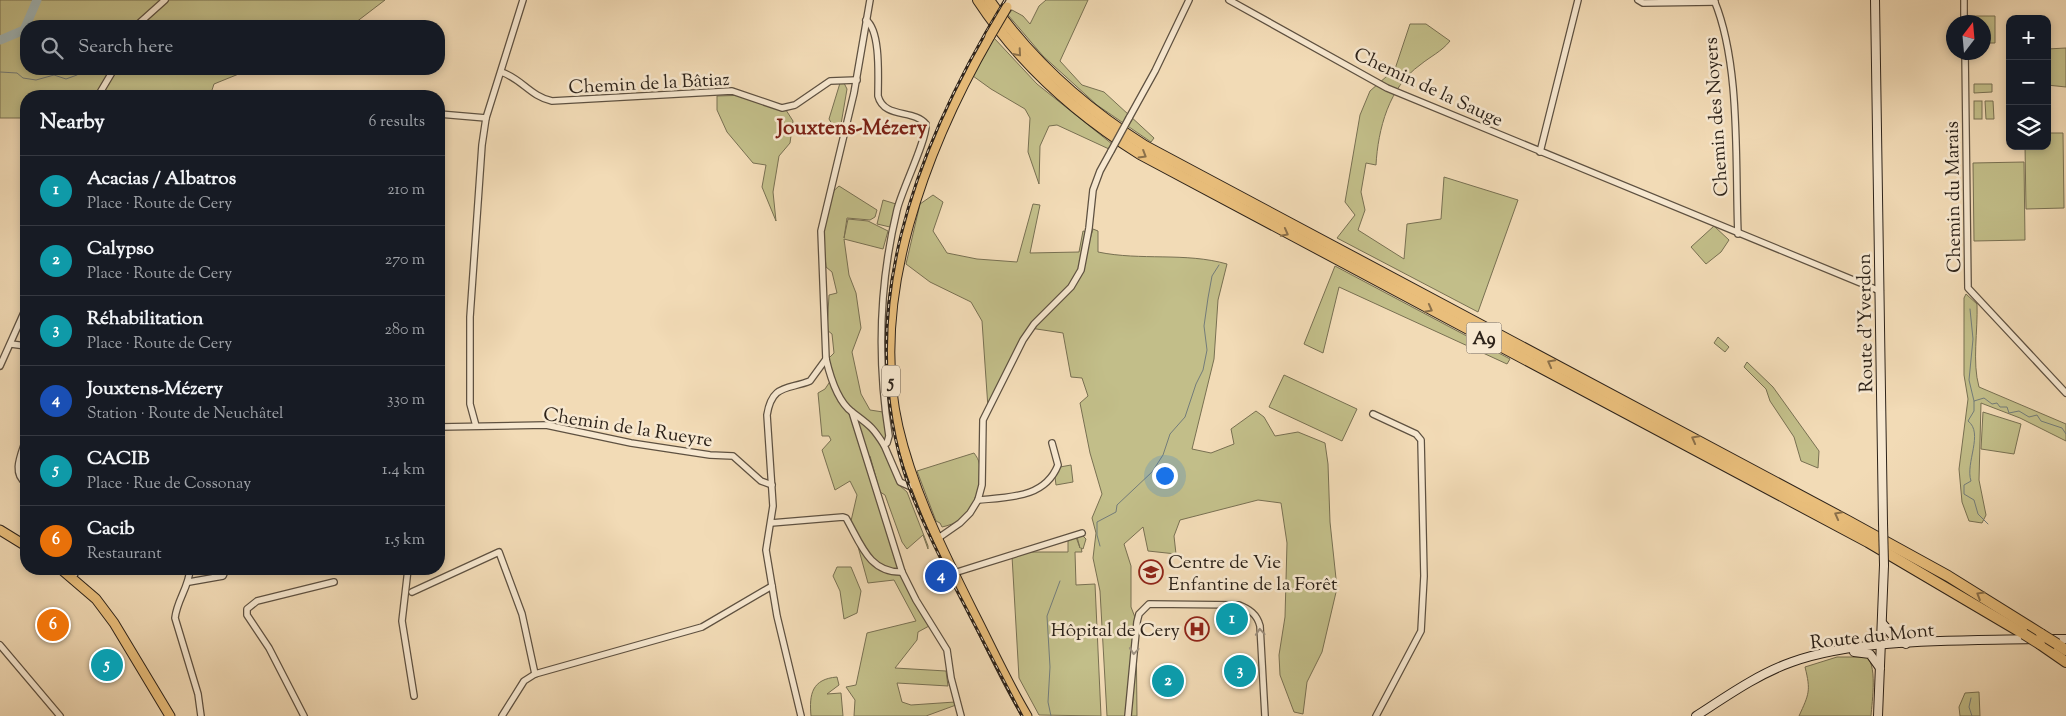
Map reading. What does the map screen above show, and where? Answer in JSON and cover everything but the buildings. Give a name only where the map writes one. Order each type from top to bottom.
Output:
[{"type":"highway","name":"A9","points":[[978,0],[1006,40],[1050,87],[1089,119],[1140,154],[1868,542],[2024,634],[2063,645]]},
{"type":"highway","name":"A9","points":[[989,0],[1023,44],[1061,84],[1106,120],[1157,153],[1948,576],[2041,639],[2066,662]]},
{"type":"main road","name":"Route d'Yverdon","points":[[1875,0],[1884,565],[1878,716]]},
{"type":"main road","name":"5","points":[[1010,3],[956,99],[928,164],[908,231],[898,280],[890,343],[892,386],[900,437],[916,484],[954,573],[1027,716]]},
{"type":"main road","points":[[0,530],[20,542]]},
{"type":"main road","points":[[68,575],[107,613],[122,634],[170,716]]},
{"type":"main road","points":[[1883,624],[1897,639],[1907,644]]},
{"type":"main road","name":"Route du Mont","points":[[1696,716],[1772,670],[1809,657],[1907,644],[2063,645]]},
{"type":"main road","points":[[1836,652],[1870,654],[1880,670]]},
{"type":"street","points":[[143,20],[165,0]]},
{"type":"street","points":[[476,426],[470,404],[470,317],[482,145],[486,118],[523,0]]},
{"type":"street","points":[[870,0],[857,80],[821,231],[826,359],[837,391],[852,412],[858,428],[902,572],[916,600],[944,644],[961,716]]},
{"type":"street","points":[[938,539],[960,523],[970,513],[978,500],[982,485],[982,425],[984,414],[1027,333],[1071,287],[1081,270],[1090,228],[1093,190],[1100,172],[1155,71],[1189,0]]},
{"type":"street","name":"Chemin de la Sauge","points":[[1229,0],[1387,88],[1880,291]]},
{"type":"street","points":[[1540,152],[1578,0]]},
{"type":"street","points":[[1638,0],[1643,3],[1715,1]]},
{"type":"street","points":[[1964,0],[1964,15]]},
{"type":"street","name":"Chemin des Noyers","points":[[1715,1],[1724,26],[1732,96],[1738,234]]},
{"type":"street","points":[[866,20],[871,23],[875,35],[878,96],[881,104],[890,110],[924,122],[926,129],[901,194],[884,280],[881,337],[882,387],[889,436],[887,443],[884,445]]},
{"type":"street","name":"Chemin du Marais","points":[[1965,60],[1968,288],[2066,393]]},
{"type":"street","name":"Chemin de la Bâtiaz","points":[[500,72],[510,76],[538,97],[552,101],[724,91],[738,92],[769,105],[782,108],[795,105],[830,81],[857,80]]},
{"type":"street","points":[[102,90],[110,75]]},
{"type":"street","points":[[445,115],[486,118]]},
{"type":"street","points":[[0,366],[20,322]]},
{"type":"street","points":[[11,344],[20,345]]},
{"type":"street","points":[[801,715],[772,586],[766,550],[771,524],[772,485],[767,415],[770,403],[780,390],[814,379],[821,363],[826,359]]},
{"type":"street","points":[[852,412],[870,426],[884,445],[900,482],[909,486],[916,484]]},
{"type":"street","points":[[1373,414],[1416,434],[1421,440],[1424,576],[1421,631],[1376,716]]},
{"type":"street","points":[[858,428],[864,424],[870,426]]},
{"type":"street","name":"Chemin de la Rueyre","points":[[445,427],[546,425],[638,444],[710,455],[733,456],[761,481],[772,485]]},
{"type":"street","points":[[978,500],[1039,490],[1048,482],[1058,465],[1052,443]]},
{"type":"street","points":[[20,460],[18,468],[20,477]]},
{"type":"street","points":[[771,524],[846,518],[868,556],[881,569],[902,572]]},
{"type":"street","points":[[954,573],[1082,533]]},
{"type":"street","points":[[412,592],[500,552],[522,614],[534,674]]},
{"type":"street","points":[[190,575],[189,582],[176,610],[175,618],[198,694],[200,716]]},
{"type":"street","points":[[189,582],[223,575]]},
{"type":"street","points":[[407,575],[402,621],[414,696]]},
{"type":"street","points":[[304,716],[269,648],[247,615],[247,608],[257,601],[334,582]]},
{"type":"street","points":[[502,716],[524,680],[534,674],[702,627],[772,586]]},
{"type":"street","points":[[1128,716],[1139,614],[1149,604],[1181,604],[1239,605],[1250,609],[1256,616],[1260,626],[1265,716]]},
{"type":"street","points":[[0,645],[60,716]]},
{"type":"shaded area","points":[[0,0],[385,0],[359,20],[20,20],[20,75],[236,75],[214,84],[212,90],[20,90],[20,118],[0,118]]},
{"type":"shaded area","points":[[1046,0],[1088,0],[1060,61],[1082,85],[1104,92],[1154,138],[1151,142],[1097,105],[1043,56],[1008,15],[1012,10],[1023,16],[1030,24],[1039,6]]},
{"type":"shaded area","points":[[1991,16],[1995,16],[1995,43],[1991,43]]},
{"type":"shaded area","points":[[1410,24],[1426,24],[1450,41],[1409,74],[1393,97],[1379,137],[1376,165],[1366,163],[1361,192],[1365,210],[1358,230],[1404,259],[1407,224],[1441,219],[1444,177],[1518,200],[1478,312],[1337,238],[1355,215],[1345,202],[1360,115],[1370,91],[1395,69]]},
{"type":"shaded area","points":[[994,38],[1037,84],[1112,144],[1109,149],[1057,125],[1049,126],[1040,146],[1039,184],[1028,152],[1030,118],[1025,109],[973,76]]},
{"type":"shaded area","points":[[2066,48],[2066,87],[2051,85],[2051,49]]},
{"type":"shaded area","points":[[840,83],[844,83],[847,89],[839,136],[829,119]]},
{"type":"shaded area","points":[[1974,84],[1992,84],[1992,92],[1974,93]]},
{"type":"shaded area","points":[[750,95],[786,110],[793,121],[790,143],[779,156],[773,192],[776,221],[762,187],[766,165],[753,163],[727,132],[717,110],[717,96]]},
{"type":"shaded area","points":[[1974,101],[1982,101],[1982,119],[1974,119]]},
{"type":"shaded area","points":[[1985,101],[1993,101],[1994,119],[1986,119]]},
{"type":"shaded area","points":[[2051,133],[2063,133],[2064,208],[2026,209],[2025,150],[2051,150]]},
{"type":"shaded area","points":[[2024,162],[2025,240],[1974,241],[1973,163]]},
{"type":"shaded area","points":[[839,186],[877,210],[875,217],[870,220],[847,218],[844,238],[848,219],[868,221],[888,231],[883,249],[844,239],[849,275],[856,293],[861,328],[852,352],[861,394],[870,410],[883,412],[888,432],[884,446],[890,466],[899,485],[907,492],[928,546],[928,549],[923,535],[907,549],[902,542],[885,495],[880,492],[870,456],[866,457],[900,574],[929,626],[918,632],[917,640],[895,668],[946,671],[948,686],[897,683],[902,702],[911,705],[955,702],[956,705],[926,716],[854,716],[855,700],[846,687],[856,685],[867,633],[916,621],[894,580],[868,583],[851,521],[857,495],[850,481],[835,490],[822,450],[831,440],[829,436],[822,436],[818,393],[825,389],[833,377],[828,359],[834,353],[832,334],[827,330],[829,295],[837,293],[832,272],[826,267],[824,223],[828,202],[832,193]]},
{"type":"shaded area","points":[[933,195],[943,202],[933,231],[947,253],[977,259],[1017,262],[1033,204],[1040,205],[1030,253],[1079,252],[1083,231],[1087,232],[1088,246],[1093,229],[1098,231],[1098,252],[1130,256],[1195,258],[1227,264],[1218,300],[1214,359],[1192,449],[1211,453],[1234,444],[1231,429],[1256,411],[1264,417],[1275,436],[1298,432],[1325,443],[1328,464],[1330,522],[1337,588],[1322,652],[1307,682],[1303,714],[1294,712],[1280,675],[1279,655],[1285,617],[1287,543],[1281,503],[1258,500],[1180,520],[1174,536],[1176,554],[1148,551],[1143,527],[1124,544],[1131,566],[1131,607],[1136,620],[1137,716],[1107,716],[1100,591],[1093,558],[1096,533],[1092,518],[1102,494],[1090,453],[1080,403],[1088,396],[1082,378],[1071,377],[1063,333],[1030,328],[988,408],[982,321],[971,302],[930,282],[906,264],[920,204]]},
{"type":"shaded area","points":[[883,200],[896,204],[890,227],[877,224]]},
{"type":"shaded area","points":[[1714,226],[1729,240],[1721,252],[1706,264],[1691,247]]},
{"type":"shaded area","points":[[1335,266],[1510,359],[1507,364],[1339,287],[1323,353],[1304,344]]},
{"type":"shaded area","points":[[1966,294],[1977,304],[1976,367],[1979,387],[2066,424],[2066,441],[2020,418],[1981,403],[1979,480],[1986,515],[1982,523],[1969,521],[1962,502],[1959,469],[1968,399],[1964,375],[1964,298]]},
{"type":"shaded area","points":[[1718,337],[1729,347],[1725,352],[1714,343]]},
{"type":"shaded area","points":[[1747,362],[1773,387],[1819,451],[1818,468],[1801,461],[1794,437],[1770,401],[1766,389],[1744,367]]},
{"type":"shaded area","points":[[1284,375],[1357,409],[1342,441],[1269,407]]},
{"type":"shaded area","points":[[1983,412],[2021,424],[2014,454],[1981,449]]},
{"type":"shaded area","points":[[974,453],[980,466],[978,494],[975,502],[960,520],[942,527],[936,521],[917,471]]},
{"type":"shaded area","points":[[1071,465],[1073,482],[1056,485],[1055,477],[1060,467]]},
{"type":"shaded area","points":[[1082,535],[1086,539],[1083,549],[1081,548],[1082,552],[1075,552],[1076,585],[1095,584],[1101,716],[1039,715],[1019,678],[1012,556],[1022,552],[1068,552],[1068,539],[1076,537],[1080,548],[1077,537]]},
{"type":"shaded area","points":[[837,567],[851,567],[861,591],[857,613],[844,619],[840,591],[833,576]]},
{"type":"shaded area","points":[[1865,655],[1872,666],[1873,674],[1871,716],[1799,716],[1808,692],[1805,667],[1837,657],[1864,657]]},
{"type":"shaded area","points":[[837,677],[839,685],[827,694],[841,693],[843,716],[811,716],[812,695],[817,684],[829,678]]},
{"type":"shaded area","points":[[1979,692],[1980,716],[1960,716],[1959,707],[1965,693]]},
{"type":"waterway","points":[[28,20],[37,0]]},
{"type":"waterway","points":[[0,40],[20,32]]},
{"type":"waterway","points":[[0,72],[17,73],[23,78],[36,80],[54,75],[66,79],[77,75]]},
{"type":"waterway","points":[[1100,546],[1097,535],[1097,522],[1116,512],[1117,505],[1152,472],[1163,455],[1170,434],[1185,417],[1196,384],[1203,370],[1207,350],[1204,326],[1208,298],[1212,276],[1219,265]]},
{"type":"waterway","points":[[1970,309],[1973,339],[1969,380],[1974,401]]},
{"type":"waterway","points":[[1988,524],[1978,514],[1974,500],[1964,494],[1964,485],[1971,481],[1970,466],[1974,433],[1968,421],[1974,411],[1974,401],[1984,398],[1992,404],[1997,403],[2000,407],[2007,407],[2009,413],[2019,411],[2029,417],[2037,415],[2041,421],[2062,428],[2066,434]]},
{"type":"waterway","points":[[1051,716],[1048,702],[1050,667],[1047,616],[1060,581]]},
{"type":"waterway","points":[[1971,698],[1969,707],[1972,716]]},
{"type":"railway","points":[[1005,0],[973,56],[944,114],[920,174],[901,235],[890,297],[886,359],[892,423],[909,487],[943,564],[1022,716]]},
{"type":"place","name":"Centre de Vie Enfantine de la Forêt","points":[[1151,572]]},
{"type":"place","name":"Jouxtens-Mézery","points":[[941,576]]},
{"type":"place","name":"Acacias / Albatros","points":[[1232,619]]},
{"type":"place","name":"Cacib","points":[[53,625]]},
{"type":"place","name":"Hôpital de Cery","points":[[1197,629]]},
{"type":"place","name":"CACIB","points":[[107,665]]},
{"type":"place","name":"Réhabilitation","points":[[1240,671]]},
{"type":"place","name":"Calypso","points":[[1168,681]]},
{"type":"district","name":"Jouxtens-Mézery","points":[[852,127]]}]
